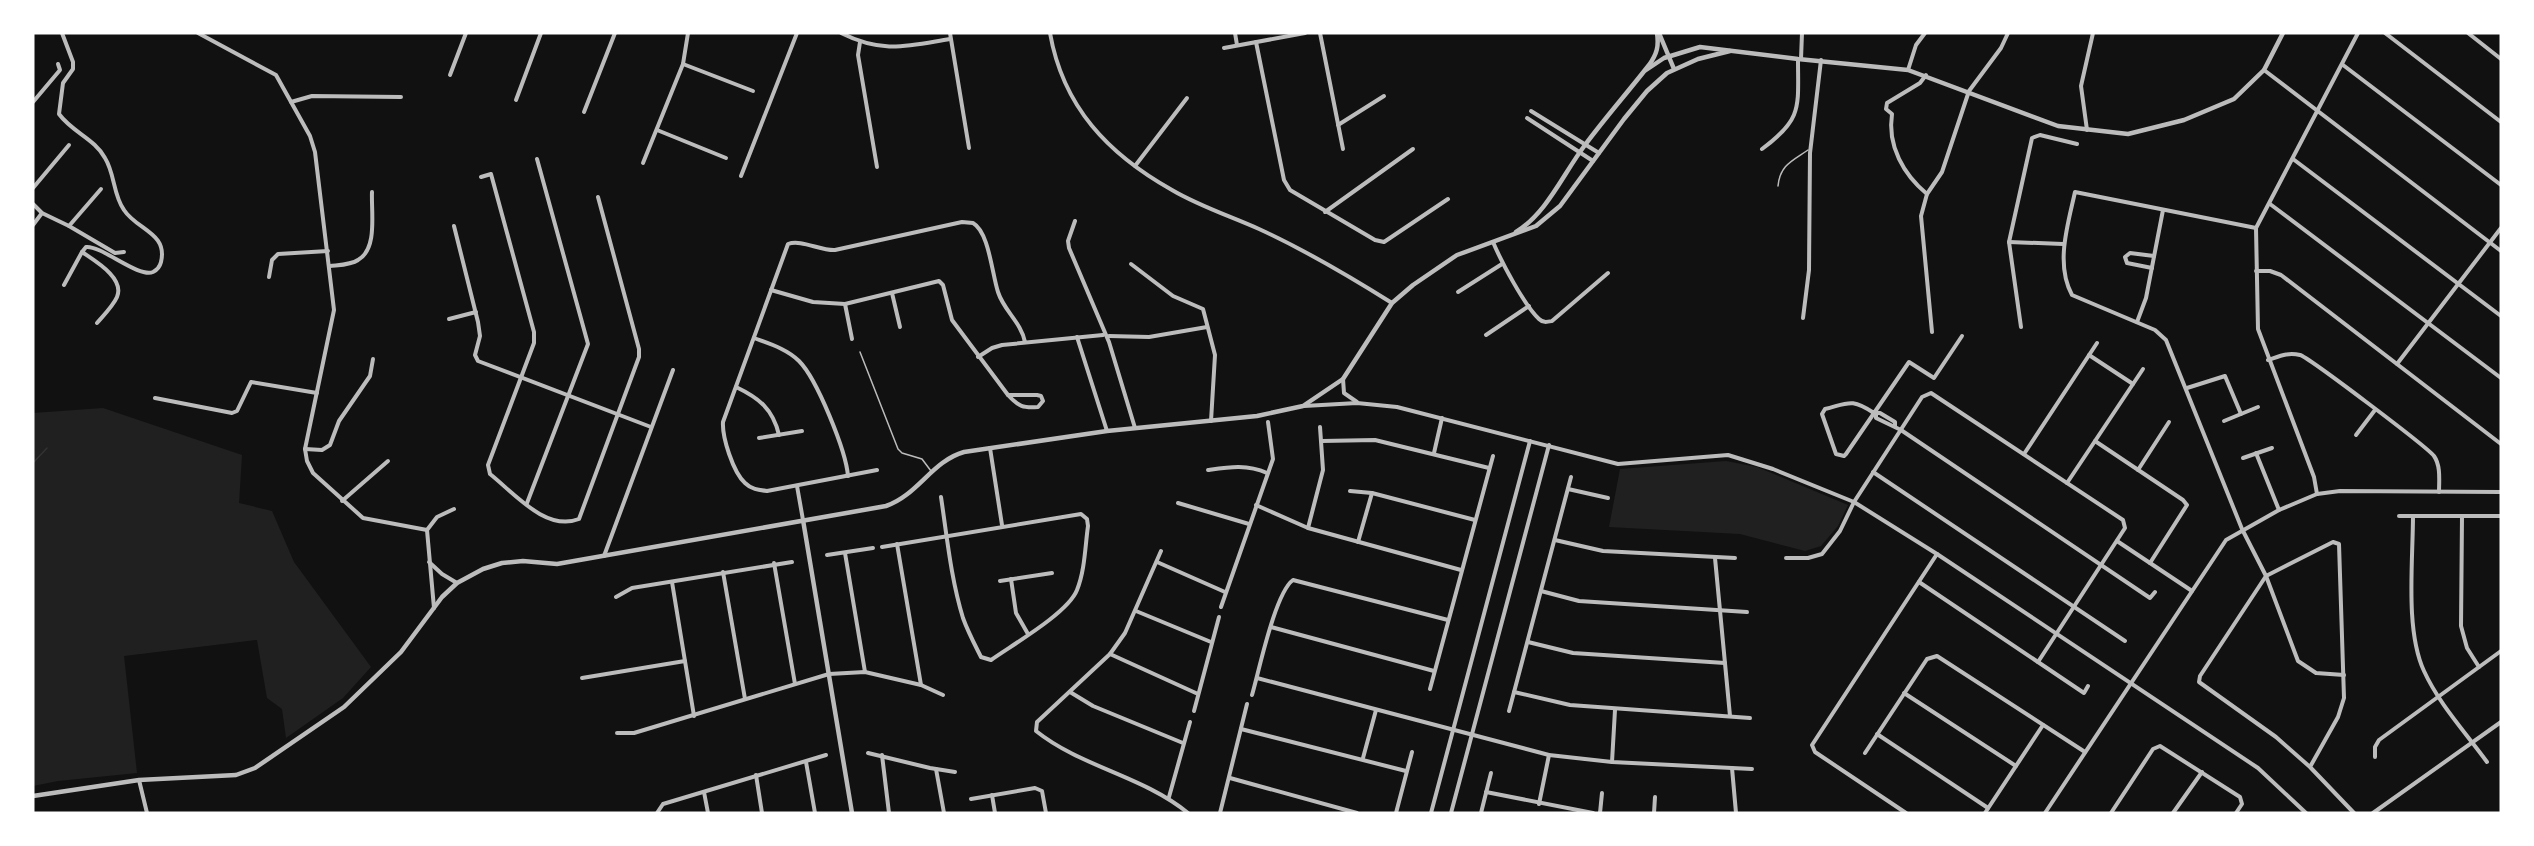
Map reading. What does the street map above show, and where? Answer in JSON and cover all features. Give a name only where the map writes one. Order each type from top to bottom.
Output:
[{"type":"street","points":[[62,33],[73,62],[73,69],[63,83],[59,114],[106,159],[119,203],[125,213],[160,242],[163,254],[160,266],[154,272],[144,273],[129,264],[112,259],[93,246],[86,247],[64,285]]},
{"type":"street","points":[[198,33],[276,75],[310,136],[315,152],[334,310],[305,448],[307,461],[313,473],[363,518],[427,530]]},
{"type":"street","points":[[450,75],[466,33]]},
{"type":"street","points":[[516,100],[542,33]]},
{"type":"street","points":[[584,112],[615,33]]},
{"type":"street","points":[[643,163],[683,64],[688,33]]},
{"type":"street","points":[[741,176],[797,33]]},
{"type":"street","points":[[841,33],[860,42],[891,48],[951,39]]},
{"type":"street","points":[[950,33],[969,148]]},
{"type":"street","points":[[1050,33],[1056,63],[1074,103],[1097,134],[1135,166],[1173,191],[1260,229],[1338,270],[1392,303]]},
{"type":"street","points":[[1235,33],[1237,45]]},
{"type":"street","points":[[1224,48],[1305,33]]},
{"type":"street","points":[[1320,33],[1343,149]]},
{"type":"street","points":[[1658,33],[1674,69]]},
{"type":"street","points":[[1511,235],[1529,224],[1543,207],[1585,144],[1646,70],[1655,56],[1658,33]]},
{"type":"street","points":[[1762,149],[1784,133],[1794,119],[1798,96],[1802,33]]},
{"type":"street","points":[[1908,70],[1916,45],[1925,33]]},
{"type":"street","points":[[1932,332],[1921,216],[1927,194],[1942,172],[1969,91],[2001,48],[2008,33]]},
{"type":"street","points":[[2087,131],[2081,86],[2093,33]]},
{"type":"street","points":[[1646,70],[1670,56],[1700,47],[1908,70],[2058,126],[2128,134],[2184,120],[2234,99],[2264,70],[2283,33]]},
{"type":"street","points":[[2317,494],[2314,477],[2258,329],[2256,228],[2358,33]]},
{"type":"street","points":[[2385,33],[2501,122]]},
{"type":"street","points":[[2468,33],[2501,59]]},
{"type":"street","points":[[860,42],[858,55],[877,167]]},
{"type":"street","points":[[1256,42],[1286,186],[1290,190],[1375,240],[1384,242],[1448,199]]},
{"type":"street","points":[[1303,406],[1343,379],[1392,303],[1457,255],[1536,226],[1560,206],[1647,92],[1674,69],[1698,59],[1730,51]]},
{"type":"street","points":[[1803,318],[1809,270],[1811,147],[1821,60]]},
{"type":"street","points":[[33,102],[60,70],[58,64]]},
{"type":"street","points":[[683,64],[753,91]]},
{"type":"street","points":[[2343,65],[2501,185]]},
{"type":"street","points":[[2264,70],[2501,251]]},
{"type":"street","points":[[1926,75],[1920,83],[1887,103],[1886,109],[1892,114],[1890,127],[1902,168],[1910,180],[1927,194]]},
{"type":"street","points":[[291,102],[312,96],[401,97]]},
{"type":"street","points":[[1338,125],[1384,96]]},
{"type":"street","points":[[1135,166],[1186,98]]},
{"type":"street","points":[[1531,111],[1599,153]]},
{"type":"street","points":[[1527,118],[1593,161]]},
{"type":"street","points":[[657,130],[726,158]]},
{"type":"street","points":[[2020,327],[2009,242],[2032,138],[2040,135],[2077,144]]},
{"type":"street","points":[[33,188],[69,145]]},
{"type":"street","points":[[1325,212],[1413,149]]},
{"type":"street","points":[[527,503],[588,344],[537,159]]},
{"type":"street","points":[[2293,159],[2501,316]]},
{"type":"street","points":[[481,177],[491,174],[534,332],[534,343],[488,465],[490,474],[544,518],[559,522],[579,519],[639,357],[639,349],[598,197]]},
{"type":"street","points":[[69,226],[101,189]]},
{"type":"street","points":[[330,266],[357,262],[368,253],[371,243],[372,192]]},
{"type":"street","points":[[2256,228],[2075,192],[2063,244],[2068,288],[2072,295],[2155,330],[2166,340],[2242,529],[2266,576],[2298,661],[2316,674],[2344,675]]},
{"type":"street","points":[[33,204],[42,213],[115,253],[124,252]]},
{"type":"street","points":[[2270,204],[2501,378]]},
{"type":"street","points":[[2137,322],[2146,298],[2163,210]]},
{"type":"street","points":[[33,225],[42,213]]},
{"type":"street","points":[[1075,221],[1068,241],[1069,248],[1109,342],[1135,428]]},
{"type":"street","points":[[877,470],[797,486],[758,490],[743,482],[738,474],[723,431],[723,422],[787,246],[792,242],[822,250],[835,250],[962,222],[972,223],[983,234],[1000,296],[1021,328],[1025,342]]},
{"type":"street","points":[[454,226],[476,312],[480,336],[475,355],[478,362],[651,427]]},
{"type":"street","points":[[2397,364],[2501,228]]},
{"type":"street","points":[[1493,242],[1503,264],[1540,320],[1552,321],[1608,273]]},
{"type":"street","points":[[2009,242],[2063,244]]},
{"type":"street","points":[[269,277],[272,260],[278,254],[328,251]]},
{"type":"street","points":[[82,252],[107,269],[118,287],[117,297],[97,323]]},
{"type":"street","points":[[2152,268],[2127,263],[2125,257],[2130,253],[2154,256]]},
{"type":"street","points":[[1131,264],[1173,296],[1203,308],[1215,355],[1216,369],[1211,421]]},
{"type":"street","points":[[1458,292],[1503,264]]},
{"type":"street","points":[[2256,271],[2270,271],[2281,275],[2501,444]]},
{"type":"street","points":[[771,290],[813,302],[845,304],[932,285],[936,281],[941,282],[952,320],[1008,395],[1023,408],[1038,407],[1043,401],[1041,396],[1037,395],[1008,395]]},
{"type":"street","points":[[892,292],[900,327]]},
{"type":"street","points":[[845,304],[852,339]]},
{"type":"street","points":[[1486,335],[1529,306]]},
{"type":"street","points":[[449,319],[476,312]]},
{"type":"street","points":[[1109,336],[1149,337],[1207,327]]},
{"type":"street","points":[[978,357],[993,348],[1025,342],[1103,335]]},
{"type":"street","points":[[1962,336],[1934,378],[1908,362],[1875,413],[1845,456],[1836,454],[1822,414],[1824,409],[1856,402],[1875,413],[1880,413],[1895,422],[1895,426],[2150,598],[2155,592]]},
{"type":"street","points":[[1077,337],[1107,431]]},
{"type":"street","points":[[754,338],[790,354],[806,369],[844,454],[848,477]]},
{"type":"street","points":[[2024,454],[2097,344]]},
{"type":"street","points":[[2268,360],[2286,353],[2302,355],[2375,410],[2434,456],[2439,469],[2439,492]]},
{"type":"street","points":[[2089,355],[2133,384]]},
{"type":"street","points":[[305,448],[322,450],[330,445],[339,421],[370,376],[373,359]]},
{"type":"street","points":[[2067,483],[2143,369]]},
{"type":"street","points":[[604,556],[673,370]]},
{"type":"street","points":[[2187,388],[2225,376],[2241,414]]},
{"type":"street","points":[[1343,379],[1344,393],[1358,403]]},
{"type":"street","points":[[155,398],[232,413],[237,411],[251,382],[317,393]]},
{"type":"street","points":[[736,387],[765,404],[774,418],[778,435]]},
{"type":"street","points":[[1786,558],[1808,558],[1822,554],[1840,531],[1854,502],[1922,397],[1931,393],[2124,520],[2125,528],[2038,662]]},
{"type":"street","points":[[33,796],[139,780],[236,775],[255,768],[344,707],[401,652],[434,608],[457,583],[502,563],[523,561],[557,564],[893,504],[906,496],[932,471],[952,456],[990,448],[1107,431],[1257,416],[1303,406],[1358,403],[1396,407],[1443,418],[1618,464],[1728,456],[1773,469],[1854,502],[2057,633],[2258,768],[2306,813]]},
{"type":"street","points":[[2224,421],[2258,407]]},
{"type":"street","points":[[2356,435],[2375,410]]},
{"type":"street","points":[[1434,453],[1443,418]]},
{"type":"street","points":[[1221,607],[1273,459],[1268,422]]},
{"type":"street","points":[[2138,470],[2169,422]]},
{"type":"street","points":[[1308,528],[1323,470],[1320,427]]},
{"type":"street","points":[[1270,430],[1277,429]]},
{"type":"street","points":[[759,438],[802,431]]},
{"type":"street","points":[[1322,441],[1375,440],[1489,468]]},
{"type":"street","points":[[1431,813],[1530,441]]},
{"type":"street","points":[[2095,441],[2183,500],[2187,505],[2151,563]]},
{"type":"street","points":[[1451,813],[1549,446]]},
{"type":"street","points":[[990,448],[1002,525]]},
{"type":"street","points":[[2244,458],[2272,448]]},
{"type":"street","points":[[2256,453],[2279,510]]},
{"type":"street","points":[[1430,689],[1493,456]]},
{"type":"street","points":[[342,501],[388,461]]},
{"type":"street","points":[[1208,470],[1241,466],[1254,467],[1267,472]]},
{"type":"street","points":[[1873,472],[2125,641]]},
{"type":"street","points":[[1509,711],[1571,477]]},
{"type":"street","points":[[797,486],[852,813]]},
{"type":"street","points":[[1568,489],[1608,498]]},
{"type":"street","points":[[1350,491],[1372,492],[1475,520]]},
{"type":"street","points":[[2045,813],[2226,540],[2279,510],[2317,494],[2340,491],[2501,492]]},
{"type":"street","points":[[1359,542],[1372,492]]},
{"type":"street","points":[[882,547],[947,536],[1002,525],[1078,513],[1088,522],[1081,578],[1076,593],[1064,609],[991,660],[981,657],[964,620],[947,536],[941,497]]},
{"type":"street","points":[[1178,503],[1249,524]]},
{"type":"street","points":[[1256,505],[1308,528],[1461,570]]},
{"type":"street","points":[[434,608],[427,530],[437,517],[454,509]]},
{"type":"street","points":[[2399,516],[2501,516]]},
{"type":"street","points":[[2413,516],[2413,638],[2424,671],[2439,696],[2487,762]]},
{"type":"street","points":[[2462,516],[2461,626],[2467,648],[2479,666]]},
{"type":"street","points":[[1555,540],[1603,551],[1735,558]]},
{"type":"street","points":[[2117,541],[2192,591]]},
{"type":"street","points":[[2310,766],[2338,717],[2344,698],[2339,544],[2333,542],[2266,576],[2200,676],[2199,682],[2276,737],[2310,766],[2354,813]]},
{"type":"street","points":[[897,544],[921,685]]},
{"type":"street","points":[[827,555],[873,548]]},
{"type":"street","points":[[1161,551],[1125,633],[1110,654],[1037,722],[1036,731],[1053,744],[1168,797],[1188,813]]},
{"type":"street","points":[[845,553],[865,672]]},
{"type":"street","points":[[1906,813],[1815,752],[1812,745],[1937,554]]},
{"type":"street","points":[[1716,558],[1730,716]]},
{"type":"street","points":[[429,562],[442,574],[457,583]]},
{"type":"street","points":[[616,597],[632,588],[774,563],[792,562]]},
{"type":"street","points":[[1157,562],[1225,592]]},
{"type":"street","points":[[774,563],[795,684]]},
{"type":"street","points":[[723,572],[745,699]]},
{"type":"street","points":[[1000,581],[1052,573]]},
{"type":"street","points":[[1011,579],[1016,613],[1028,634]]},
{"type":"street","points":[[1252,695],[1271,627],[1287,584],[1293,580],[1448,620]]},
{"type":"street","points":[[672,582],[694,716]]},
{"type":"street","points":[[1918,582],[2084,693],[2088,686]]},
{"type":"street","points":[[1541,591],[1579,601],[1747,612]]},
{"type":"street","points":[[1136,611],[1211,642]]},
{"type":"street","points":[[1194,711],[1219,617]]},
{"type":"street","points":[[1271,627],[1434,671]]},
{"type":"street","points":[[1528,642],[1573,652],[1617,657],[1725,663]]},
{"type":"street","points":[[2375,757],[2375,747],[2379,740],[2501,651]]},
{"type":"street","points":[[1110,654],[1198,694]]},
{"type":"street","points":[[1865,753],[1927,659],[1938,656],[2085,752]]},
{"type":"street","points":[[582,678],[685,661]]},
{"type":"street","points":[[617,733],[633,733],[829,674],[865,672],[921,685],[943,695]]},
{"type":"street","points":[[1257,678],[1549,755],[1612,762],[1752,769]]},
{"type":"street","points":[[1070,692],[1093,706],[1183,743]]},
{"type":"street","points":[[1514,692],[1570,705],[1615,710],[1750,718]]},
{"type":"street","points":[[1904,693],[2016,766]]},
{"type":"street","points":[[1220,813],[1247,704]]},
{"type":"street","points":[[1363,758],[1376,710]]},
{"type":"street","points":[[1612,762],[1615,710]]},
{"type":"street","points":[[1168,797],[1190,722]]},
{"type":"street","points":[[2373,813],[2501,722]]},
{"type":"street","points":[[1985,813],[2043,725]]},
{"type":"street","points":[[1241,729],[1363,758],[1406,771]]},
{"type":"street","points":[[1877,734],[1988,808]]},
{"type":"street","points":[[2111,813],[2153,749],[2160,746],[2240,797],[2242,804],[2236,813]]},
{"type":"street","points":[[1396,813],[1412,752]]},
{"type":"street","points":[[868,753],[955,772]]},
{"type":"street","points":[[657,813],[663,804],[826,755]]},
{"type":"street","points":[[882,755],[889,813]]},
{"type":"street","points":[[1539,804],[1549,755]]},
{"type":"street","points":[[806,762],[815,813]]},
{"type":"street","points":[[1732,768],[1736,813]]},
{"type":"street","points":[[936,769],[944,813]]},
{"type":"street","points":[[2174,813],[2202,772]]},
{"type":"street","points":[[1481,813],[1491,773]]},
{"type":"street","points":[[756,775],[762,813]]},
{"type":"street","points":[[1230,778],[1357,813]]},
{"type":"street","points":[[139,780],[147,813]]},
{"type":"street","points":[[971,799],[1035,788],[1042,791],[1046,813]]},
{"type":"street","points":[[704,792],[708,813]]},
{"type":"street","points":[[1486,792],[1593,813]]},
{"type":"street","points":[[1600,813],[1602,793]]},
{"type":"street","points":[[992,795],[995,813]]},
{"type":"street","points":[[1654,796],[1654,813]]},
{"type":"lane","points":[[1778,186],[1781,170],[1787,163],[1811,147]]},
{"type":"lane","points":[[860,352],[897,448],[902,453],[922,459],[932,471]]},
{"type":"shaded area","points":[[103,408],[242,455],[239,503],[272,511],[294,562],[371,667],[343,698],[286,738],[282,709],[267,698],[257,640],[124,656],[137,773],[58,781],[33,786],[33,413]]},
{"type":"shaded area","points":[[1726,461],[1757,467],[1848,505],[1838,526],[1821,546],[1805,551],[1740,534],[1609,527],[1620,469]]},
{"type":"waterway","points":[[33,463],[47,448]]}]
